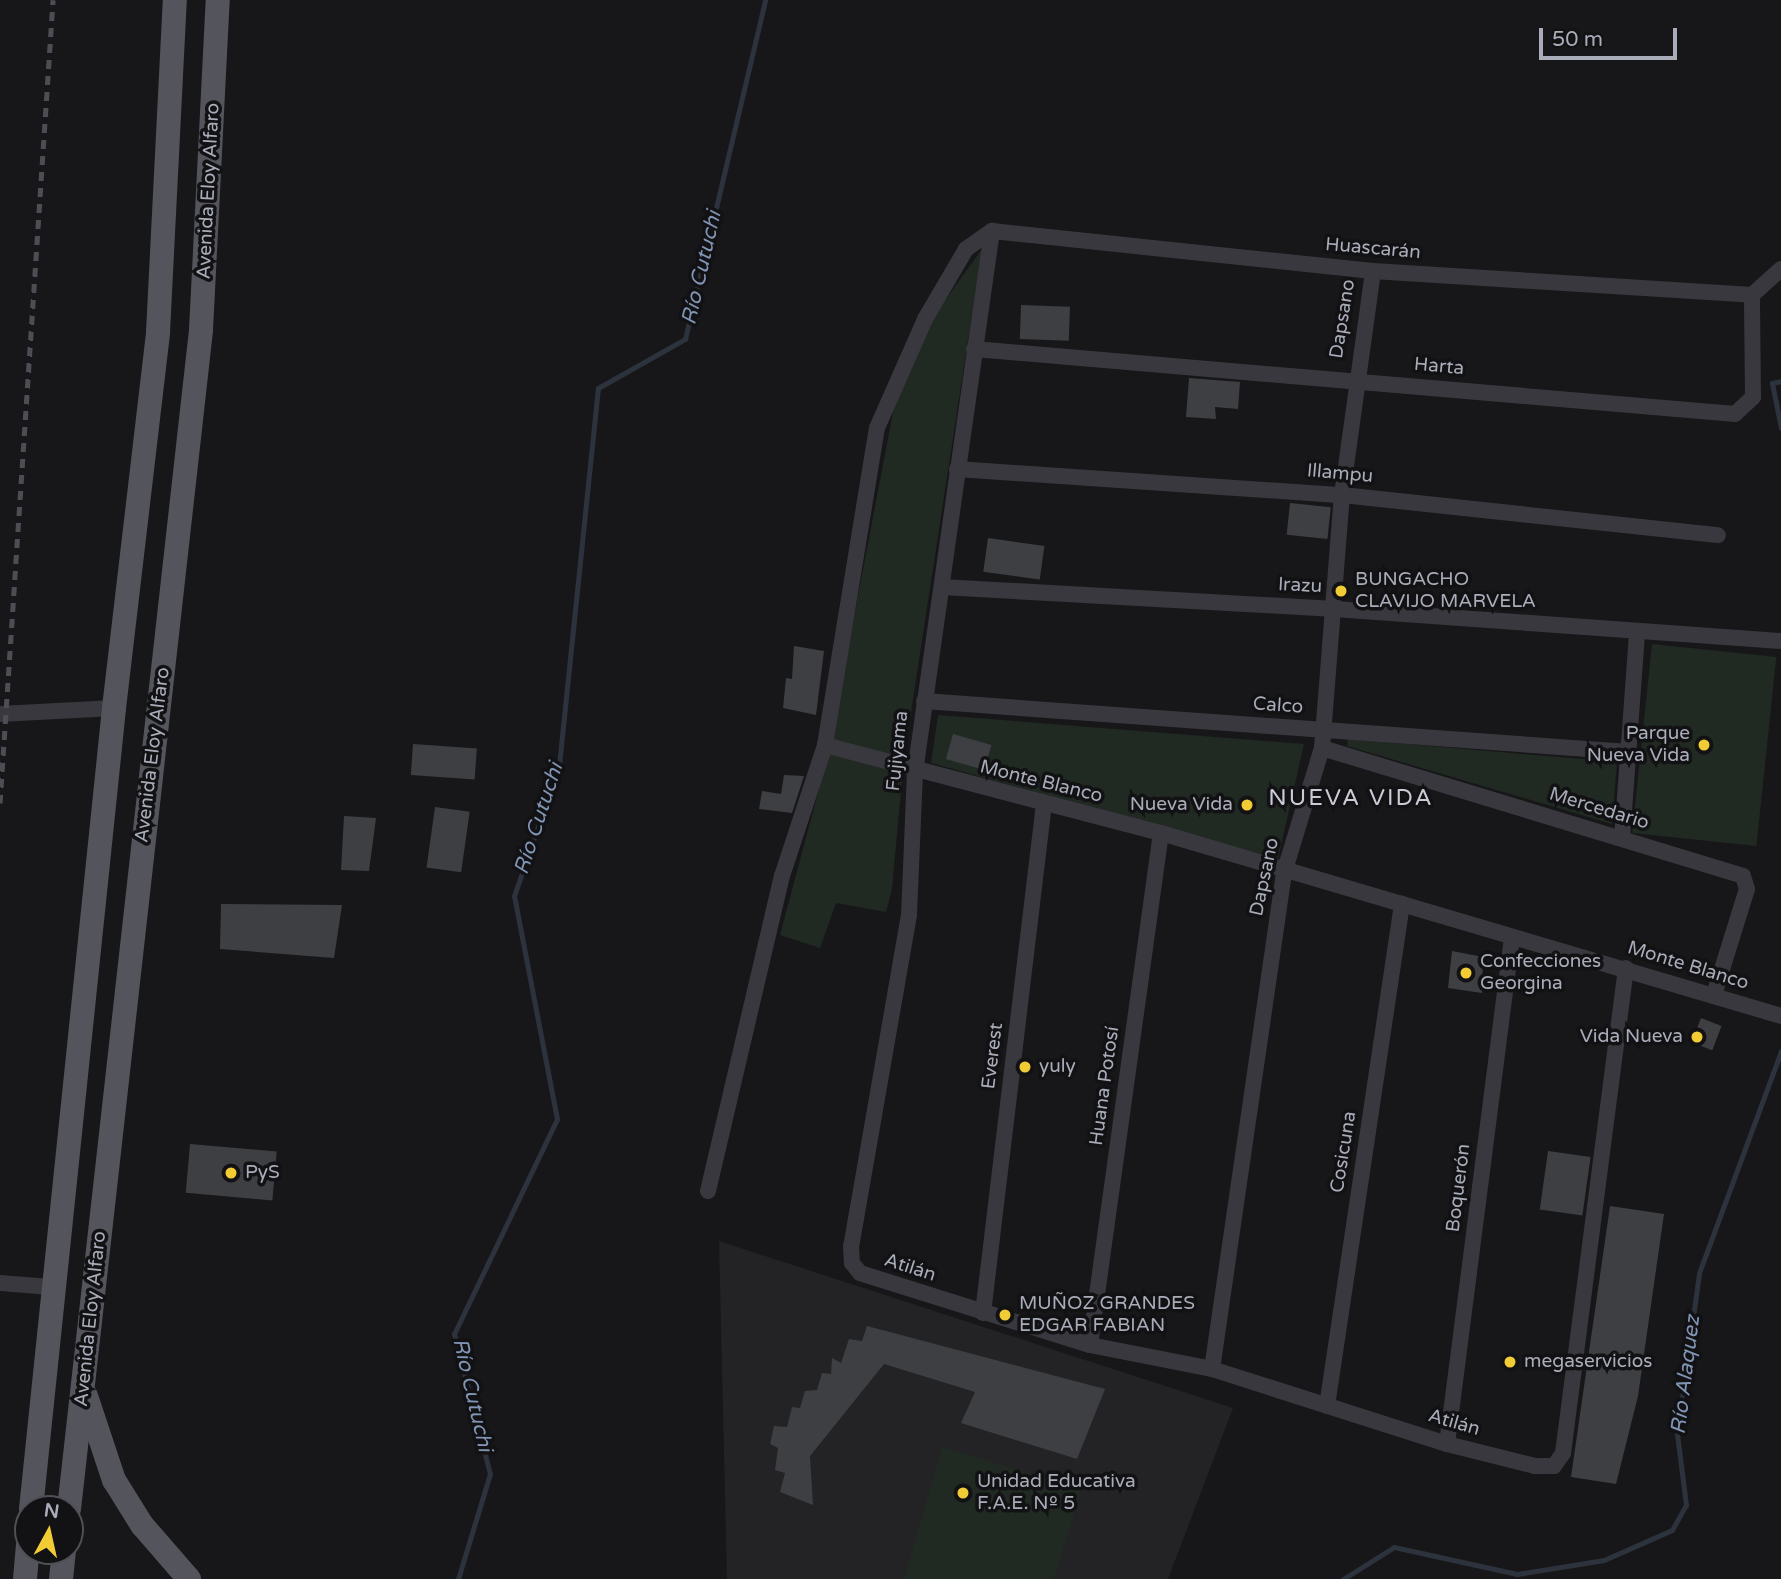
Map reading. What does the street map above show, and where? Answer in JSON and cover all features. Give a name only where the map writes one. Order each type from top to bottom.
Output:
[{"type":"main road","points":[[32,1495],[51,1287],[86,1003],[114,708],[158,332],[175,0]]},
{"type":"main road","name":"Avenida Eloy Alfaro","points":[[71,1495],[201,330],[218,0]]},
{"type":"main road","points":[[83,1386],[114,1480],[142,1525],[189,1579]]},
{"type":"street","points":[[708,1191],[782,876],[825,745],[877,428],[925,319],[966,249],[992,231]]},
{"type":"street","name":"Huascarán","points":[[992,231],[1373,271],[1752,295]]},
{"type":"street","name":"Fujiyama","points":[[860,1273],[852,1262],[851,1246],[909,915],[915,772],[992,231]]},
{"type":"street","points":[[1752,295],[1781,269]]},
{"type":"street","name":"Dapsano","points":[[1212,1369],[1284,873],[1322,748],[1320,730],[1334,609],[1354,381],[1373,271]]},
{"type":"street","name":"Harta","points":[[974,349],[1735,414],[1753,397],[1752,295]]},
{"type":"street","name":"Illampu","points":[[957,469],[1342,495],[1717,535]]},
{"type":"street","name":"Irazu","points":[[942,587],[1334,609],[1781,641]]},
{"type":"street","points":[[1622,838],[1637,632]]},
{"type":"street","name":"Calco","points":[[924,701],[1629,752]]},
{"type":"street","points":[[0,714],[114,708]]},
{"type":"street","name":"Monte Blanco","points":[[825,745],[915,772],[1161,833],[1284,873],[1626,968],[1775,1014]]},
{"type":"street","name":"Mercedario","points":[[1322,748],[1743,876],[1747,889],[1714,995]]},
{"type":"street","name":"Everest","points":[[984,1313],[1044,804]]},
{"type":"street","name":"Huana Potosí","points":[[1090,1345],[1161,833]]},
{"type":"street","name":"Cosicuna","points":[[1327,1406],[1402,904]]},
{"type":"street","name":"Boquerón","points":[[1447,1444],[1512,937]]},
{"type":"street","name":"Atilán","points":[[860,1273],[1090,1345],[1212,1369],[1447,1444],[1535,1466],[1554,1466],[1563,1453],[1626,968]]},
{"type":"street","points":[[0,1283],[51,1287]]},
{"type":"shaded area","points":[[982,249],[904,758],[892,889],[886,912],[836,903],[820,948],[780,935],[826,763],[895,402],[933,317]]},
{"type":"shaded area","name":"Parque Nueva Vida","points":[[1652,644],[1776,657],[1756,846],[1632,833]]},
{"type":"shaded area","points":[[938,715],[1304,744],[1278,859],[931,763]]},
{"type":"shaded area","points":[[1348,739],[1617,762],[1612,824],[1347,746]]},
{"type":"shaded area","name":"Unidad Educativa F.A.E. Nº 5","points":[[719,1241],[1233,1408],[1168,1579],[727,1579]]},
{"type":"shaded area","points":[[942,1447],[1082,1489],[1054,1579],[904,1579]]},
{"type":"building","points":[[1021,305],[1070,307],[1069,341],[1020,339]]},
{"type":"building","points":[[1189,378],[1240,382],[1238,409],[1215,407],[1216,419],[1186,417]]},
{"type":"building","points":[[1290,503],[1331,507],[1327,539],[1287,535]]},
{"type":"building","points":[[988,538],[1044,546],[1040,580],[983,572]]},
{"type":"building","points":[[794,646],[824,651],[816,715],[783,708],[786,678],[792,679]]},
{"type":"building","points":[[953,734],[991,745],[984,770],[946,759]]},
{"type":"building","points":[[413,744],[477,748],[475,779],[411,775]]},
{"type":"building","points":[[784,775],[804,776],[792,813],[759,809],[762,791],[781,794]]},
{"type":"building","points":[[435,807],[470,812],[461,872],[427,867]]},
{"type":"building","points":[[344,816],[376,818],[369,871],[341,870]]},
{"type":"building","points":[[221,904],[342,905],[334,958],[220,949]]},
{"type":"building","name":"Confecciones Georgina","points":[[1452,951],[1483,957],[1482,993],[1448,988]]},
{"type":"building","points":[[1701,1018],[1722,1026],[1712,1050],[1692,1042]]},
{"type":"building","name":"PyS","points":[[190,1144],[277,1152],[272,1200],[186,1193]]},
{"type":"building","points":[[1548,1151],[1591,1157],[1582,1215],[1540,1209]]},
{"type":"building","points":[[1610,1206],[1664,1214],[1638,1396],[1616,1484],[1571,1477]]},
{"type":"building","points":[[867,1326],[1105,1389],[1077,1459],[961,1423],[975,1392],[884,1364],[810,1456],[813,1505],[780,1492],[785,1473],[775,1470],[778,1448],[770,1444],[774,1426],[787,1427],[792,1407],[800,1408],[805,1391],[817,1390],[822,1373],[831,1374],[832,1358],[841,1363],[849,1339],[862,1341]]},
{"type":"waterway","name":"Río Cutuchi","points":[[458,1579],[490,1474],[454,1334],[557,1119],[514,896],[559,765],[598,388],[685,339],[765,0]]},
{"type":"waterway","name":"Río Alaquez","points":[[1781,381],[1772,383],[1781,428]]},
{"type":"waterway","name":"Río Alaquez","points":[[1343,1579],[1394,1547],[1517,1574],[1604,1560],[1672,1530],[1686,1505],[1677,1434],[1699,1273],[1781,1051]]},
{"type":"railway","points":[[0,803],[53,0]]},
{"type":"place","name":"BUNGACHO CLAVIJO MARVELA","points":[[1341,591]]},
{"type":"place","name":"Parque Nueva Vida","points":[[1704,745]]},
{"type":"place","name":"Nueva Vida","points":[[1247,805]]},
{"type":"place","name":"Confecciones Georgina","points":[[1466,973]]},
{"type":"place","name":"Vida Nueva","points":[[1697,1037]]},
{"type":"place","name":"yuly","points":[[1025,1067]]},
{"type":"place","name":"PyS","points":[[231,1173]]},
{"type":"place","name":"MUÑOZ GRANDES EDGAR FABIAN","points":[[1005,1315]]},
{"type":"place","name":"megaservicios","points":[[1510,1362]]},
{"type":"place","name":"Unidad Educativa F.A.E. Nº 5","points":[[963,1493]]},
{"type":"district","name":"NUEVA VIDA","points":[[1351,798]]}]
